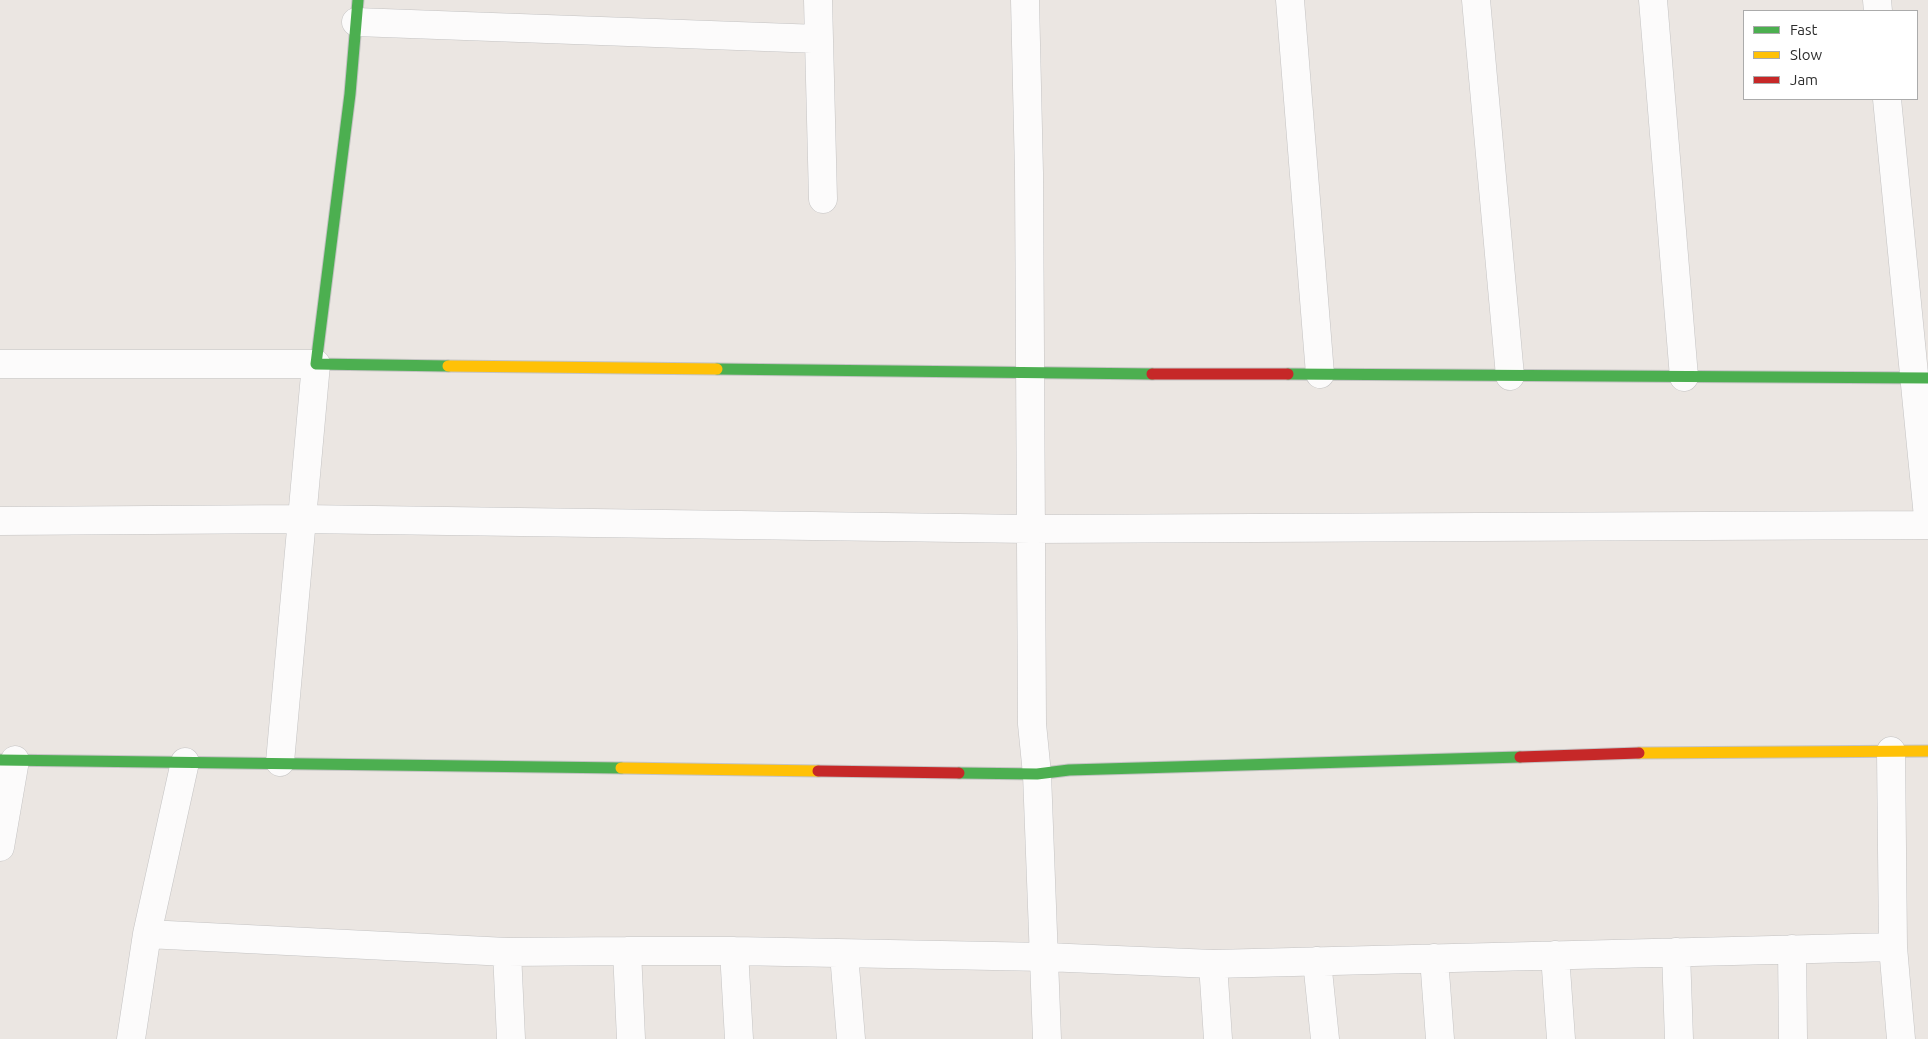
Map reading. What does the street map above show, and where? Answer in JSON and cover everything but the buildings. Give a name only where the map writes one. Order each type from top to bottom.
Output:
[{"type":"street","points":[[818,0],[823,199]]},
{"type":"street","points":[[1025,0],[1032,724],[1037,774],[1047,1039]]},
{"type":"street","points":[[1290,0],[1320,374]]},
{"type":"street","points":[[1476,0],[1510,376]]},
{"type":"street","points":[[1654,0],[1684,377]]},
{"type":"street","points":[[280,762],[316,364],[350,94],[357,11],[819,39]]},
{"type":"street","points":[[1887,100],[1921,378],[1928,517]]},
{"type":"street","points":[[0,364],[316,364],[1030,373],[1921,378]]},
{"type":"street","points":[[0,520],[301,519],[1031,529],[1928,525]]},
{"type":"street","points":[[0,847],[7,760],[280,762],[1037,774],[1069,770],[1719,751],[1928,751]]},
{"type":"street","points":[[1891,751],[1893,947],[1901,1039]]},
{"type":"street","points":[[131,1039],[147,934],[185,762]]},
{"type":"street","points":[[147,934],[508,952],[734,951],[1044,957],[1213,964],[1893,947]]},
{"type":"street","points":[[1792,949],[1793,1039]]},
{"type":"street","points":[[626,951],[630,1039]]},
{"type":"street","points":[[734,951],[739,1039]]},
{"type":"street","points":[[508,952],[511,1039]]},
{"type":"street","points":[[1676,952],[1679,1039]]},
{"type":"street","points":[[844,954],[851,1039]]},
{"type":"street","points":[[1555,955],[1560,1039]]},
{"type":"street","points":[[1434,958],[1440,1039]]},
{"type":"street","points":[[1317,961],[1325,1039]]},
{"type":"street","points":[[1213,964],[1218,1039]]},
{"type":"traffic: fast","points":[[358,0],[350,94],[316,364],[448,366]]},
{"type":"traffic: fast","points":[[717,369],[1152,374]]},
{"type":"traffic: fast","points":[[1288,374],[1928,378]]},
{"type":"traffic: fast","points":[[959,773],[1037,774],[1069,770],[1520,757]]},
{"type":"traffic: fast","points":[[0,760],[621,768]]},
{"type":"traffic: slow","points":[[448,366],[717,369]]},
{"type":"traffic: slow","points":[[1639,753],[1928,751]]},
{"type":"traffic: slow","points":[[621,768],[818,771]]},
{"type":"traffic: jam","points":[[1152,374],[1288,374]]},
{"type":"traffic: jam","points":[[1520,757],[1639,753]]},
{"type":"traffic: jam","points":[[818,771],[959,773]]}]
